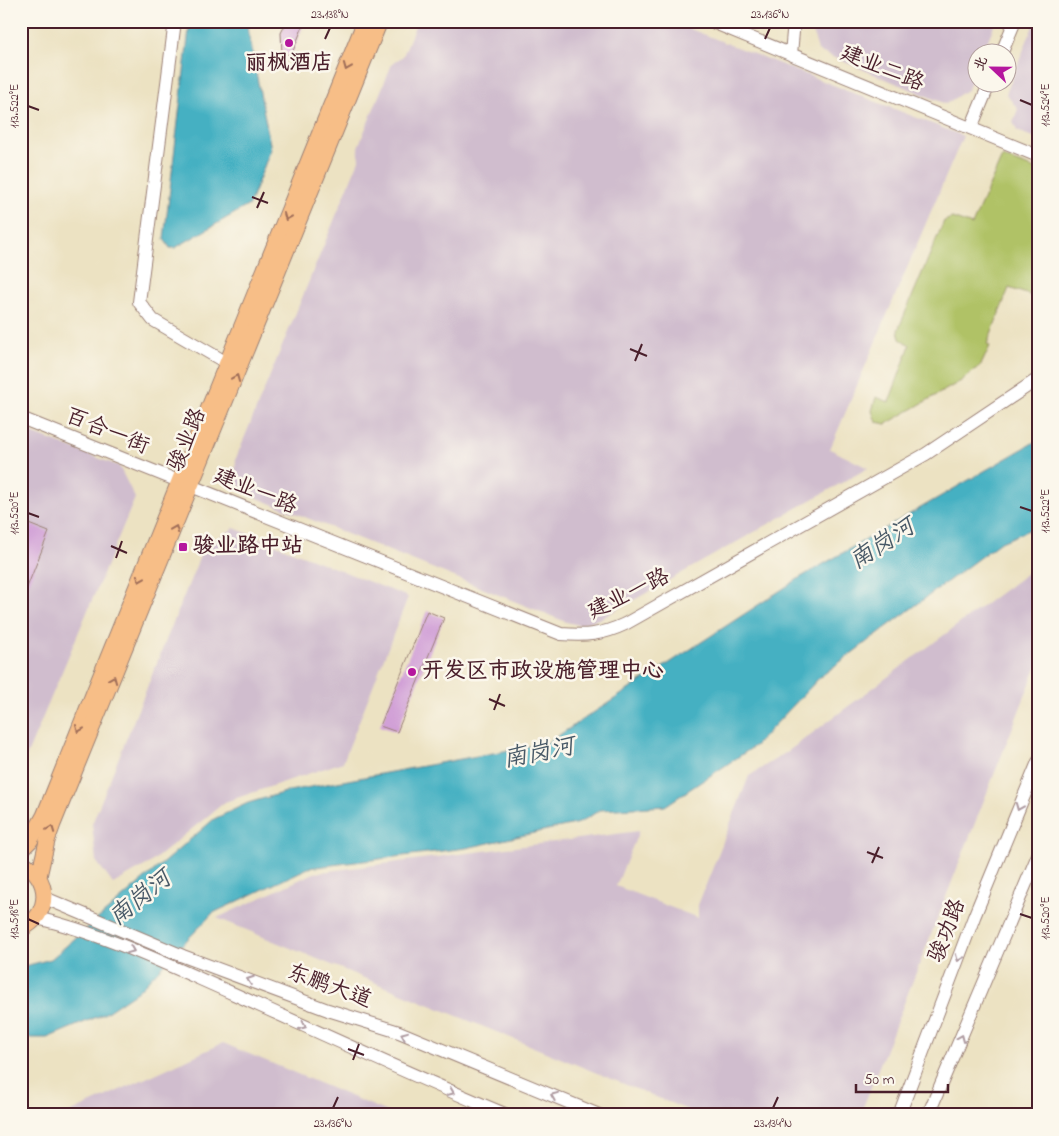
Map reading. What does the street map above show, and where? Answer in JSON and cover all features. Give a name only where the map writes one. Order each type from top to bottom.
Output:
[{"type":"main road","name":"骏业路","points":[[39,876],[53,824],[185,486],[227,364],[365,21]]},
{"type":"main road","name":"骏业路","points":[[21,850],[30,841],[44,816],[380,21]]},
{"type":"main road","points":[[21,862],[32,868],[39,876],[44,887],[45,898],[37,918],[21,929]]},
{"type":"street","points":[[176,21],[139,302],[153,320],[227,364]]},
{"type":"street","name":"建业二路","points":[[710,21],[1038,156]]},
{"type":"street","points":[[791,54],[794,21]]},
{"type":"street","points":[[1006,42],[1014,21]]},
{"type":"street","points":[[971,128],[986,92]]},
{"type":"street","name":"建业一路","points":[[185,486],[561,634],[588,637],[625,624],[926,454],[1038,378]]},
{"type":"street","name":"百合一街","points":[[21,418],[185,486]]},
{"type":"street","name":"骏功路","points":[[899,1115],[974,917],[1038,762]]},
{"type":"street","points":[[928,1115],[1038,855]]},
{"type":"street","name":"东鹏大道","points":[[45,898],[183,956],[328,1010],[399,1032],[599,1115]]},
{"type":"street","name":"东鹏大道","points":[[37,918],[70,926],[179,969],[391,1067],[507,1115]]},
{"type":"shaded area","points":[[417,21],[670,21],[963,136],[830,449],[868,468],[602,618],[579,625],[566,622],[250,495],[237,484],[235,476],[236,458],[359,160],[358,147],[392,64],[403,56]]},
{"type":"shaded area","points":[[810,21],[996,21],[987,42],[966,42],[966,90],[946,104],[818,51]]},
{"type":"shaded area","points":[[1035,21],[1038,21],[1038,139],[1017,131],[1013,122],[1018,109],[1006,94],[1007,92],[1016,92],[1016,69]]},
{"type":"shaded area","points":[[21,429],[119,466],[135,498],[21,769]]},
{"type":"shaded area","points":[[234,528],[408,597],[343,762],[225,802],[150,863],[113,884],[96,861],[92,824],[204,546]]},
{"type":"shaded area","points":[[1038,565],[1038,663],[860,1115],[700,1115],[217,918],[314,873],[639,831],[616,886],[698,918],[698,905],[749,776],[787,752]]},
{"type":"shaded area","points":[[223,1043],[395,1115],[65,1115]]},
{"type":"green space","points":[[1002,157],[1038,170],[1038,298],[1009,288],[987,344],[990,346],[981,365],[961,381],[886,424],[876,422],[872,411],[876,397],[889,402],[910,345],[900,339],[898,330],[944,221],[952,218],[972,225]]},
{"type":"water","points":[[190,21],[246,21],[271,149],[249,205],[175,248],[170,248],[164,239]]},
{"type":"water","name":"南岗河","points":[[1038,440],[1038,526],[999,543],[820,677],[756,745],[665,806],[600,810],[579,823],[466,848],[308,868],[213,913],[138,991],[104,1014],[47,1038],[21,1038],[21,967],[51,959],[214,819],[248,803],[289,791],[547,743],[801,577]]},
{"type":"building","name":"丽枫酒店","points":[[287,21],[305,21],[291,56],[282,53],[281,33]]},
{"type":"building","points":[[21,521],[49,532],[22,600],[21,600]]},
{"type":"building","name":"开发区市政设施管理中心","points":[[427,611],[444,618],[397,732],[380,726]]},
{"type":"place","name":"丽枫酒店","points":[[289,43]]},
{"type":"place","name":"骏业路中站","points":[[183,547]]},
{"type":"place","name":"开发区市政设施管理中心","points":[[412,672]]}]
